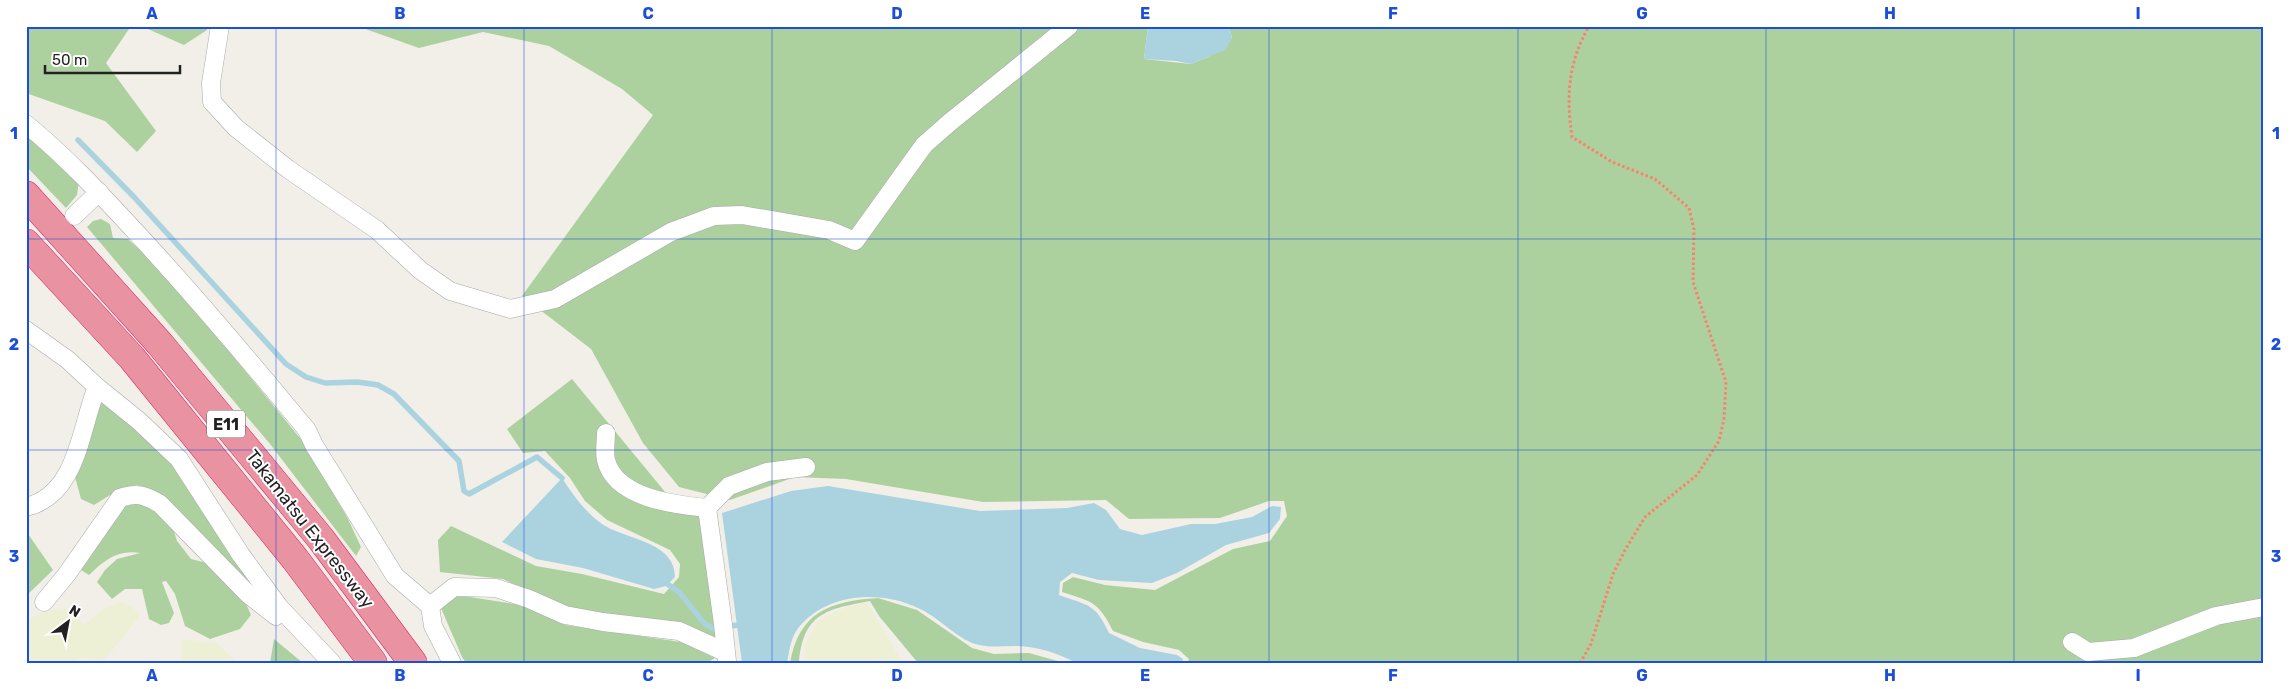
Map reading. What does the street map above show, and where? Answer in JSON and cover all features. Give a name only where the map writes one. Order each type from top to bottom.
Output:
[{"type":"highway","name":"Takamatsu Expressway","points":[[26,195],[166,351],[321,540],[413,663]]},
{"type":"highway","name":"Takamatsu Expressway","points":[[26,243],[132,358],[295,559],[373,663]]},
{"type":"street","points":[[220,26],[211,83],[212,102],[236,128],[288,169],[377,230],[420,270],[450,291],[510,309],[555,299],[671,232],[714,216],[742,215],[790,223],[829,230],[856,241],[924,146],[949,123],[1069,26]]},
{"type":"street","points":[[26,124],[99,192],[194,296],[307,430],[334,478],[395,576],[430,606],[433,626],[452,663]]},
{"type":"street","points":[[74,216],[99,192]]},
{"type":"street","points":[[26,330],[68,360],[97,387],[139,421],[179,459],[241,556],[283,611],[332,663]]},
{"type":"street","points":[[26,507],[52,496],[71,467],[81,443],[88,407],[97,387]]},
{"type":"street","points":[[606,433],[606,460],[617,480],[641,494],[666,504],[706,508],[730,486],[767,472],[806,467]]},
{"type":"street","points":[[44,602],[67,574],[120,498],[131,494],[145,495],[160,504],[249,595],[276,616],[283,611]]},
{"type":"street","points":[[706,508],[724,627],[726,657]]},
{"type":"street","points":[[430,606],[454,587],[496,588],[529,598],[565,615],[603,622],[679,631],[726,657]]},
{"type":"street","points":[[2072,642],[2088,652],[2134,648],[2216,616],[2264,607]]},
{"type":"path","points":[[1580,663],[1591,644],[1613,574],[1624,550],[1645,517],[1698,475],[1719,441],[1724,419],[1726,382],[1693,282],[1694,229],[1689,208],[1655,179],[1612,162],[1572,137],[1568,111],[1571,71],[1589,26]]},
{"type":"green space","points":[[26,26],[131,26],[106,63],[156,131],[137,152],[105,121],[26,93]]},
{"type":"green space","points":[[141,26],[208,26],[207,30],[184,45]]},
{"type":"green space","points":[[357,26],[1148,26],[1144,59],[1191,64],[1208,57],[1232,38],[1229,26],[2264,26],[2264,663],[1187,663],[1189,659],[1179,650],[1143,642],[1113,631],[1103,614],[1093,604],[1062,592],[1063,583],[1073,577],[1105,585],[1155,590],[1233,549],[1270,541],[1287,516],[1284,501],[1269,501],[1220,518],[1129,519],[1106,500],[983,502],[846,479],[795,477],[730,500],[679,487],[643,443],[591,349],[522,296],[653,115],[622,89],[549,46],[483,32],[419,48]]},
{"type":"green space","points":[[26,133],[79,181],[77,195],[66,208],[26,166]]},
{"type":"green space","points":[[101,219],[110,224],[113,238],[128,239],[197,312],[304,443],[348,519],[361,547],[356,556],[270,444],[87,227],[93,221]]},
{"type":"green space","points":[[572,379],[675,504],[700,515],[716,640],[572,610],[546,600],[503,579],[440,572],[438,540],[451,526],[536,566],[582,574],[664,594],[679,577],[680,564],[670,550],[607,520],[585,501],[570,478],[545,451],[523,453],[507,429]]},
{"type":"green space","points":[[96,402],[111,406],[179,470],[200,509],[264,598],[152,490],[137,485],[115,492],[94,505],[81,499],[75,477]]},
{"type":"green space","points":[[129,503],[149,503],[171,522],[177,541],[191,559],[207,563],[244,599],[251,615],[240,629],[210,639],[185,626],[175,594],[166,581],[162,582],[174,613],[169,623],[161,625],[149,619],[142,589],[125,589],[112,599],[97,582],[105,570],[117,559],[140,553],[125,553],[112,557],[89,575],[81,570],[82,562],[117,510]]},
{"type":"green space","points":[[26,531],[53,570],[26,596]]},
{"type":"green space","points":[[457,595],[527,606],[565,625],[681,642],[715,658],[707,663],[466,663],[441,608]]},
{"type":"green space","points":[[878,598],[917,610],[972,648],[994,654],[1029,653],[1065,663],[918,663],[879,616],[870,601],[841,607],[820,616],[806,633],[801,646],[799,663],[790,663],[794,646],[801,632],[809,621],[819,613],[831,606],[845,602]]},
{"type":"green space","points":[[121,601],[139,612],[138,618],[103,662],[85,658],[67,663],[26,663],[26,622],[28,620],[44,611],[64,608],[76,614],[83,626],[104,609]]},
{"type":"green space","points":[[867,602],[903,663],[877,660],[868,663],[805,663],[804,645],[818,621],[838,610]]},
{"type":"green space","points":[[181,639],[217,643],[237,663],[181,663]]},
{"type":"green space","points":[[274,639],[303,663],[270,663]]},
{"type":"water","points":[[1148,26],[1229,26],[1232,38],[1225,50],[1191,64],[1144,59]]},
{"type":"water","points":[[562,478],[585,509],[602,524],[648,543],[667,556],[673,565],[675,577],[666,586],[654,589],[583,568],[536,559],[502,542]]},
{"type":"water","points":[[828,486],[980,511],[1067,508],[1094,503],[1106,510],[1120,529],[1142,535],[1191,524],[1215,524],[1252,517],[1272,506],[1281,507],[1280,519],[1269,533],[1226,545],[1177,573],[1152,583],[1099,580],[1072,573],[1060,582],[1059,595],[1090,607],[1100,616],[1109,633],[1140,648],[1177,655],[1183,659],[1182,663],[1076,663],[1059,655],[1035,648],[979,645],[965,640],[925,611],[903,602],[871,597],[839,601],[824,607],[811,616],[799,627],[794,635],[787,663],[742,663],[722,513],[791,491]]},
{"type":"waterway","points":[[78,140],[134,197],[286,364],[306,377],[325,383],[358,382],[378,385],[394,394],[459,461],[464,491],[469,494],[537,457],[562,478]]},
{"type":"waterway","points":[[663,581],[679,592],[704,623],[714,629],[743,624]]}]
